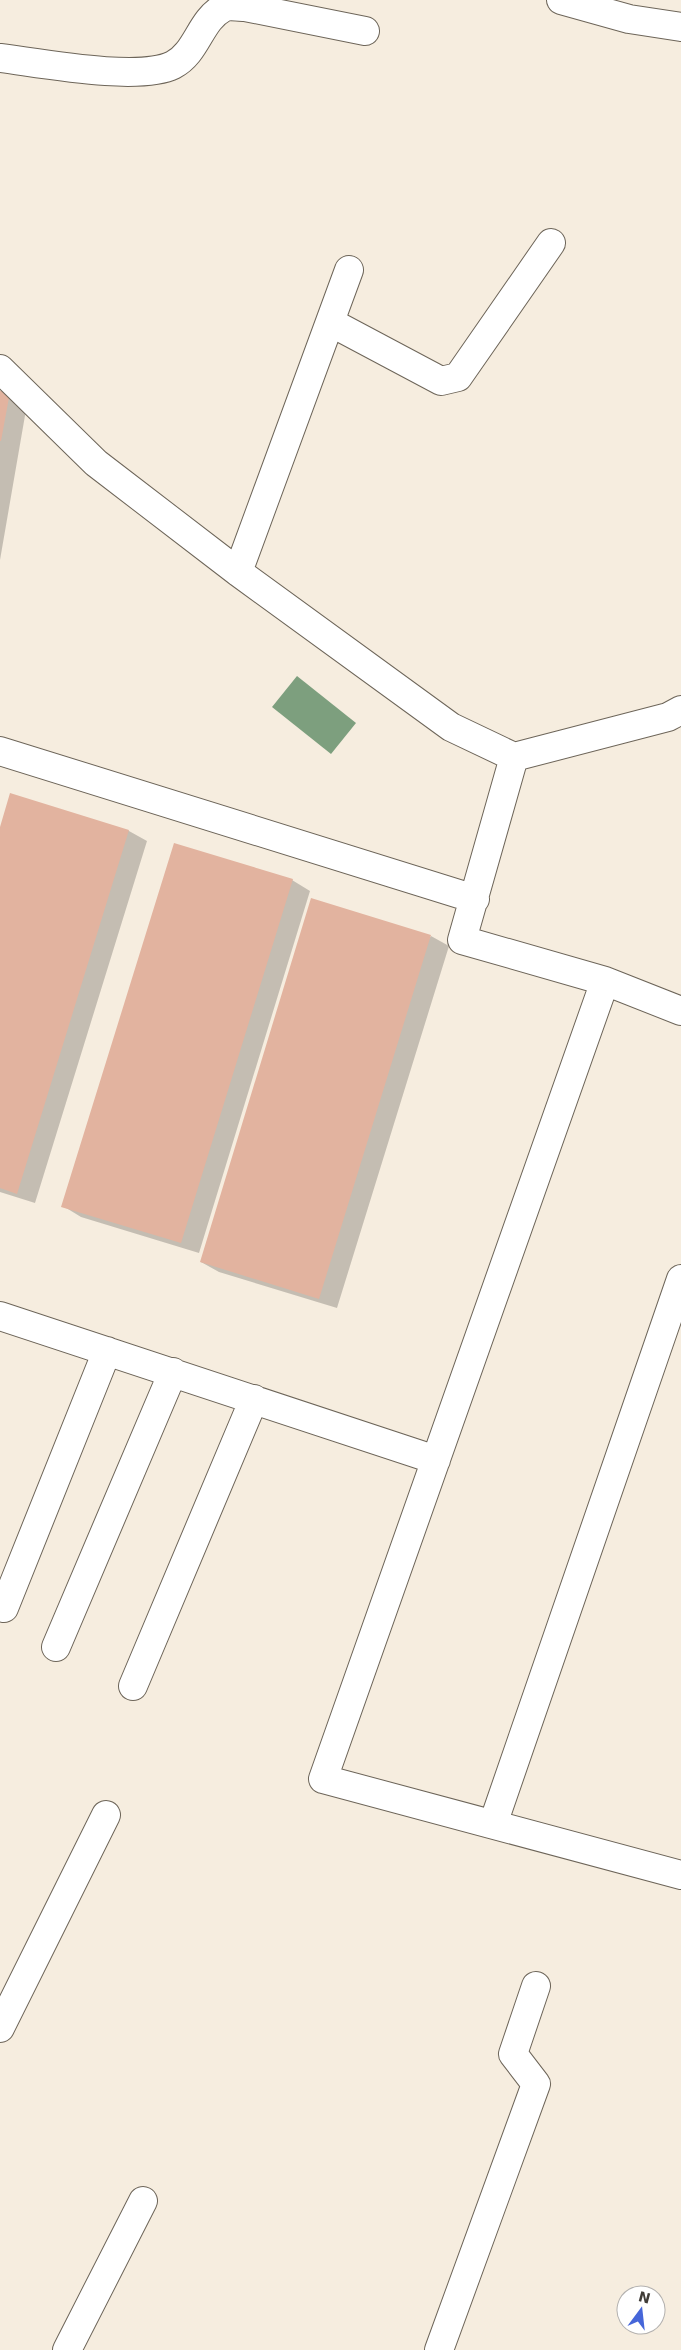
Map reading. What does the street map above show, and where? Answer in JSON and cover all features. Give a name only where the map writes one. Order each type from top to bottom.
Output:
[{"type":"street","points":[[561,0],[629,19],[681,27]]},
{"type":"street","points":[[0,58],[124,73],[152,70],[172,65],[186,56],[210,19],[223,8],[232,6],[246,7],[365,31]]},
{"type":"street","points":[[330,322],[441,381],[458,377],[551,243]]},
{"type":"street","points":[[238,572],[349,270]]},
{"type":"street","points":[[0,369],[96,463],[238,572],[451,727],[514,757],[668,717],[681,710]]},
{"type":"street","points":[[0,751],[475,899]]},
{"type":"street","points":[[514,757],[462,940],[605,981],[681,1010]]},
{"type":"street","points":[[605,981],[323,1779],[681,1875]]},
{"type":"street","points":[[493,1824],[681,1279]]},
{"type":"street","points":[[0,1316],[436,1460]]},
{"type":"street","points":[[4,1608],[107,1351]]},
{"type":"street","points":[[56,1647],[173,1372]]},
{"type":"street","points":[[133,1686],[254,1399]]},
{"type":"street","points":[[0,2028],[106,1815]]},
{"type":"street","points":[[439,2350],[536,2084],[513,2054],[536,1986]]},
{"type":"street","points":[[67,2350],[143,2201]]},
{"type":"shaded area","points":[[297,676],[356,723],[331,754],[272,707]]},
{"type":"building","points":[[0,391],[10,392],[1,441],[0,441]]},
{"type":"building","points":[[10,793],[129,830],[17,1194],[0,1188],[0,827]]},
{"type":"building","points":[[174,843],[293,879],[181,1243],[61,1207]]},
{"type":"building","points":[[311,898],[431,935],[319,1299],[200,1262]]}]
